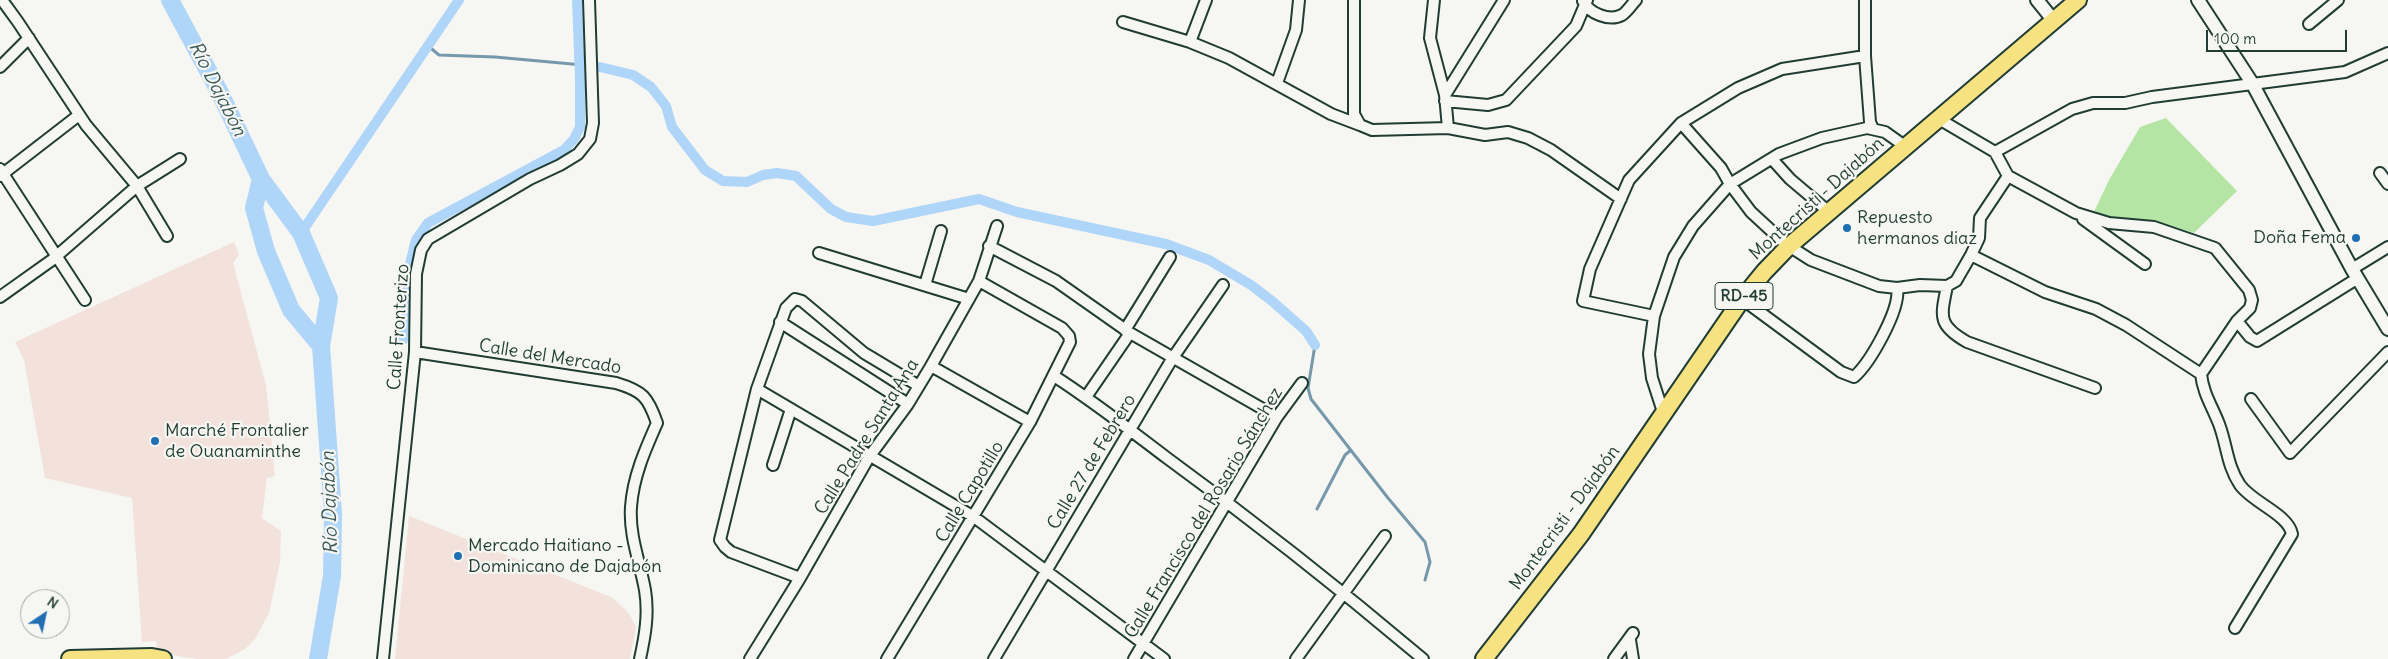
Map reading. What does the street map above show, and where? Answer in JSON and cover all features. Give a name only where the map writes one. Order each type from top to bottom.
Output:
[{"type":"main road","name":"Montecristi - Dajabón","points":[[1484,659],[1581,534],[1742,299],[1764,272],[1789,246],[2078,0]]},
{"type":"main road","points":[[70,659],[152,656],[163,659]]},
{"type":"street","points":[[2,0],[79,115],[137,186],[167,236]]},
{"type":"street","name":"Calle Fronterizo","points":[[383,659],[415,352],[416,274],[421,250],[428,239],[530,179],[578,154],[590,139],[593,124],[589,0]]},
{"type":"street","points":[[1190,42],[1206,0]]},
{"type":"street","points":[[1277,83],[1296,30],[1299,0]]},
{"type":"street","points":[[1354,0],[1354,114],[1360,124]]},
{"type":"street","points":[[1434,0],[1430,38],[1445,98],[1448,128]]},
{"type":"street","points":[[1445,98],[1504,0]]},
{"type":"street","points":[[1445,98],[1488,105],[1506,100],[1576,26],[1585,2],[1603,17],[1611,18],[1622,15],[1636,0]]},
{"type":"street","points":[[1865,0],[1865,56],[1870,122],[1873,129]]},
{"type":"street","points":[[2036,0],[2054,21]]},
{"type":"street","points":[[2198,0],[2252,83],[2355,273],[2388,329]]},
{"type":"street","points":[[2309,24],[2338,0]]},
{"type":"street","points":[[1123,22],[1190,42],[1229,58],[1331,114],[1372,130],[1448,128],[1484,135],[1508,132],[1528,138],[1551,150],[1621,198]]},
{"type":"street","points":[[0,67],[29,38]]},
{"type":"street","points":[[1996,152],[2072,109],[2093,102],[2125,103],[2252,83],[2345,72],[2388,53]]},
{"type":"street","points":[[1654,316],[1583,301],[1590,268],[1629,180],[1681,123],[1738,88],[1782,70],[1865,56]]},
{"type":"street","points":[[79,115],[1,173],[86,300]]},
{"type":"street","points":[[1939,118],[1996,152],[2008,176],[2076,214],[2145,264]]},
{"type":"street","points":[[1681,123],[1721,168],[1730,184],[1752,212],[1789,246],[1820,263],[1879,286],[1898,288],[1920,285],[1948,286],[1956,280],[1979,238],[1980,218],[2008,176]]},
{"type":"street","points":[[1664,412],[1652,378],[1649,354],[1654,316],[1674,257],[1693,226],[1730,184],[1772,159],[1822,138],[1868,128],[1885,132],[1906,147]]},
{"type":"street","points":[[0,297],[57,255],[137,186],[180,159]]},
{"type":"street","points":[[1772,159],[1790,179],[1829,212]]},
{"type":"street","points":[[2380,173],[2388,184]]},
{"type":"street","points":[[2076,214],[2108,223],[2154,227],[2215,248],[2228,260],[2249,290],[2252,300],[2250,308],[2237,321],[2201,374],[2204,395],[2219,424],[2231,469],[2251,498],[2284,520],[2290,526],[2292,534],[2235,628]]},
{"type":"street","name":"Calle Padre Santa Ana","points":[[750,659],[800,578],[869,457],[908,404],[931,366],[979,281],[997,226]]},
{"type":"street","points":[[925,285],[941,232]]},
{"type":"street","points":[[990,246],[1056,281],[1127,331],[1172,359],[1277,417]]},
{"type":"street","points":[[2237,321],[2250,337],[2257,340],[2355,273],[2388,247]]},
{"type":"street","points":[[819,253],[969,299]]},
{"type":"street","points":[[1971,255],[2045,292],[2096,309],[2126,325],[2201,374]]},
{"type":"street","points":[[1086,397],[1170,258]]},
{"type":"street","name":"Calle Capotillo","points":[[887,659],[1030,422],[1070,342],[1069,336],[1062,328],[979,281]]},
{"type":"street","name":"Calle 27 de Febrero","points":[[994,659],[1172,359],[1222,285]]},
{"type":"street","points":[[1948,286],[1942,316],[1945,326],[1953,334],[1967,342],[2094,388]]},
{"type":"street","points":[[1742,299],[1841,372],[1854,377],[1862,370],[1888,323],[1899,297],[1898,288]]},
{"type":"street","points":[[800,578],[731,552],[724,547],[720,540],[757,389],[780,322],[790,302],[795,299],[802,301],[864,353],[919,386]]},
{"type":"street","points":[[780,322],[908,404]]},
{"type":"street","name":"Calle del Mercado","points":[[415,352],[616,384],[635,389],[648,400],[657,423],[645,450],[634,484],[631,508],[633,539],[646,592],[647,627],[640,659]]},
{"type":"street","points":[[2251,399],[2290,453],[2388,352]]},
{"type":"street","points":[[931,366],[1030,422]]},
{"type":"street","points":[[1054,376],[1086,397],[1228,502],[1345,592],[1423,659]]},
{"type":"street","name":"Calle Francisco del Rosario Sánchez","points":[[1134,659],[1277,417],[1302,383]]},
{"type":"street","points":[[757,389],[869,457],[974,517],[1164,659]]},
{"type":"street","points":[[773,465],[791,409]]},
{"type":"street","points":[[1296,659],[1385,536]]},
{"type":"street","points":[[1614,659],[1631,636],[1633,659]]},
{"type":"shaded area","name":"Marché Frontalier de Ouanaminthe","points":[[234,242],[239,255],[233,263],[266,385],[275,476],[267,478],[262,518],[281,531],[280,562],[269,613],[255,639],[245,649],[226,659],[197,659],[158,653],[156,641],[142,642],[132,498],[45,478],[24,360],[15,342]]},
{"type":"shaded area","name":"Mercado Haitiano - Dominicano de Dajabón","points":[[409,516],[611,597],[628,612],[636,627],[630,659],[395,659]]},
{"type":"green space","points":[[2166,118],[2237,191],[2194,233],[2156,221],[2092,216],[2109,180],[2140,127]]},
{"type":"waterway","name":"Río Dajabón","points":[[170,0],[219,91],[261,179],[301,233],[329,298],[321,346],[333,514],[332,576],[318,659]]},
{"type":"waterway","points":[[301,233],[459,0]]},
{"type":"waterway","points":[[403,340],[410,264],[416,240],[428,223],[564,150],[574,139],[580,127],[577,0]]},
{"type":"waterway","points":[[427,45],[439,55],[495,57],[583,65]]},
{"type":"waterway","points":[[600,67],[633,75],[651,87],[666,106],[672,127],[705,170],[723,181],[747,182],[763,175],[777,173],[796,176],[831,209],[846,217],[873,221],[979,199],[1017,212],[1166,244],[1209,260],[1251,285],[1306,331],[1315,345]]},
{"type":"waterway","name":"Río Dajabón","points":[[261,179],[254,208],[266,251],[291,310],[321,346]]},
{"type":"waterway","points":[[1315,345],[1308,388],[1311,399],[1388,498],[1425,542],[1430,562],[1425,580]]},
{"type":"waterway","points":[[1317,509],[1345,455],[1351,450]]},
{"type":"place","name":"Repuesto hermanos diaz","points":[[1847,228]]},
{"type":"place","name":"Doña Fema","points":[[2356,238]]},
{"type":"place","name":"Marché Frontalier de Ouanaminthe","points":[[155,441]]},
{"type":"place","name":"Mercado Haitiano - Dominicano de Dajabón","points":[[458,556]]}]
